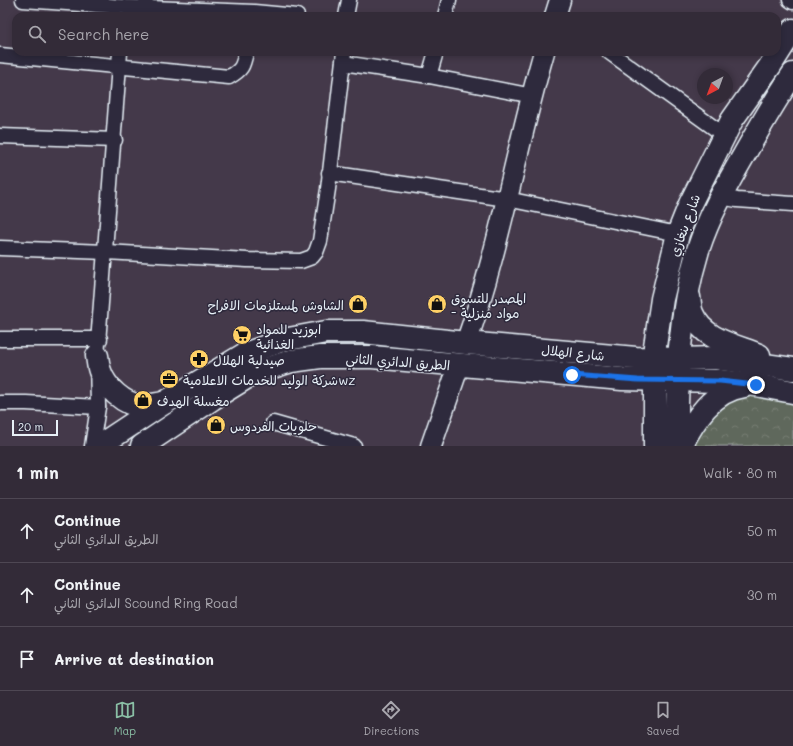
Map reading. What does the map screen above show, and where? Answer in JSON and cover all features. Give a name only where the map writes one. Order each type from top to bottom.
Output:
[{"type":"main road","name":"شارع بنغازي","points":[[781,49],[793,30]]},
{"type":"main road","points":[[466,343],[475,318],[508,199],[543,56]]},
{"type":"main road","name":"شارع بنغازي","points":[[655,446],[654,370],[658,320],[678,234],[690,204],[732,120],[776,56]]},
{"type":"main road","name":"شارع بنغازي","points":[[677,446],[678,370],[688,291],[698,250],[720,197],[777,97],[793,74]]},
{"type":"main road","points":[[688,291],[692,312],[697,322],[706,333],[721,341],[791,369]]},
{"type":"main road","name":"شارع الهلال","points":[[98,446],[164,403],[245,354],[283,340],[326,332],[363,332],[466,343],[654,370]]},
{"type":"main road","points":[[98,347],[99,370],[107,385],[132,404],[142,406],[164,403]]},
{"type":"main road","name":"الطريق الدائري الثاني","points":[[142,446],[254,373],[291,361],[320,357],[372,357],[622,379],[654,370],[678,370]]},
{"type":"main road","points":[[678,370],[715,358],[791,369]]},
{"type":"main road","points":[[431,446],[459,365]]},
{"type":"main road","points":[[678,370],[720,381],[756,385],[793,392]]},
{"type":"main road","points":[[681,446],[695,423],[713,399],[736,387],[756,385]]},
{"type":"street","points":[[23,0],[125,8],[254,9],[273,12]]},
{"type":"street","points":[[347,12],[349,0]]},
{"type":"street","points":[[446,12],[449,0]]},
{"type":"street","points":[[0,55],[229,77],[237,73],[243,66],[245,56]]},
{"type":"street","points":[[92,446],[98,407],[98,347],[115,140],[120,56]]},
{"type":"street","points":[[429,76],[435,56]]},
{"type":"street","points":[[615,56],[724,135]]},
{"type":"street","points":[[0,248],[247,260],[301,261],[312,256],[316,252],[320,242],[344,58],[532,96]]},
{"type":"street","points":[[0,136],[115,140]]},
{"type":"street","points":[[329,173],[508,199],[678,234]]},
{"type":"street","points":[[720,197],[737,200],[793,204]]},
{"type":"street","points":[[0,339],[98,347]]},
{"type":"street","points":[[0,403],[98,407]]},
{"type":"street","points":[[273,423],[354,446]]},
{"type":"green space","points":[[766,394],[793,401],[793,446],[690,446],[705,415],[738,395]]},
{"type":"place","name":"الشاوش لمستلزمات الافراح","points":[[358,304]]},
{"type":"place","name":"المصدر للتسوق - مواد منزلية","points":[[437,304]]},
{"type":"place","name":"ابوزيد للمواد الغذائية","points":[[242,335]]},
{"type":"place","name":"صيدلية الهلال","points":[[199,359]]},
{"type":"place","name":"شركة الوليد للخدمات الاعلاميةwz","points":[[169,379]]},
{"type":"place","name":"مغسلة الهدف","points":[[143,400]]},
{"type":"place","name":"حلويات الفردوس","points":[[216,425]]},
{"type":"route","points":[[572,375],[638,380],[720,381],[756,385]]}]
